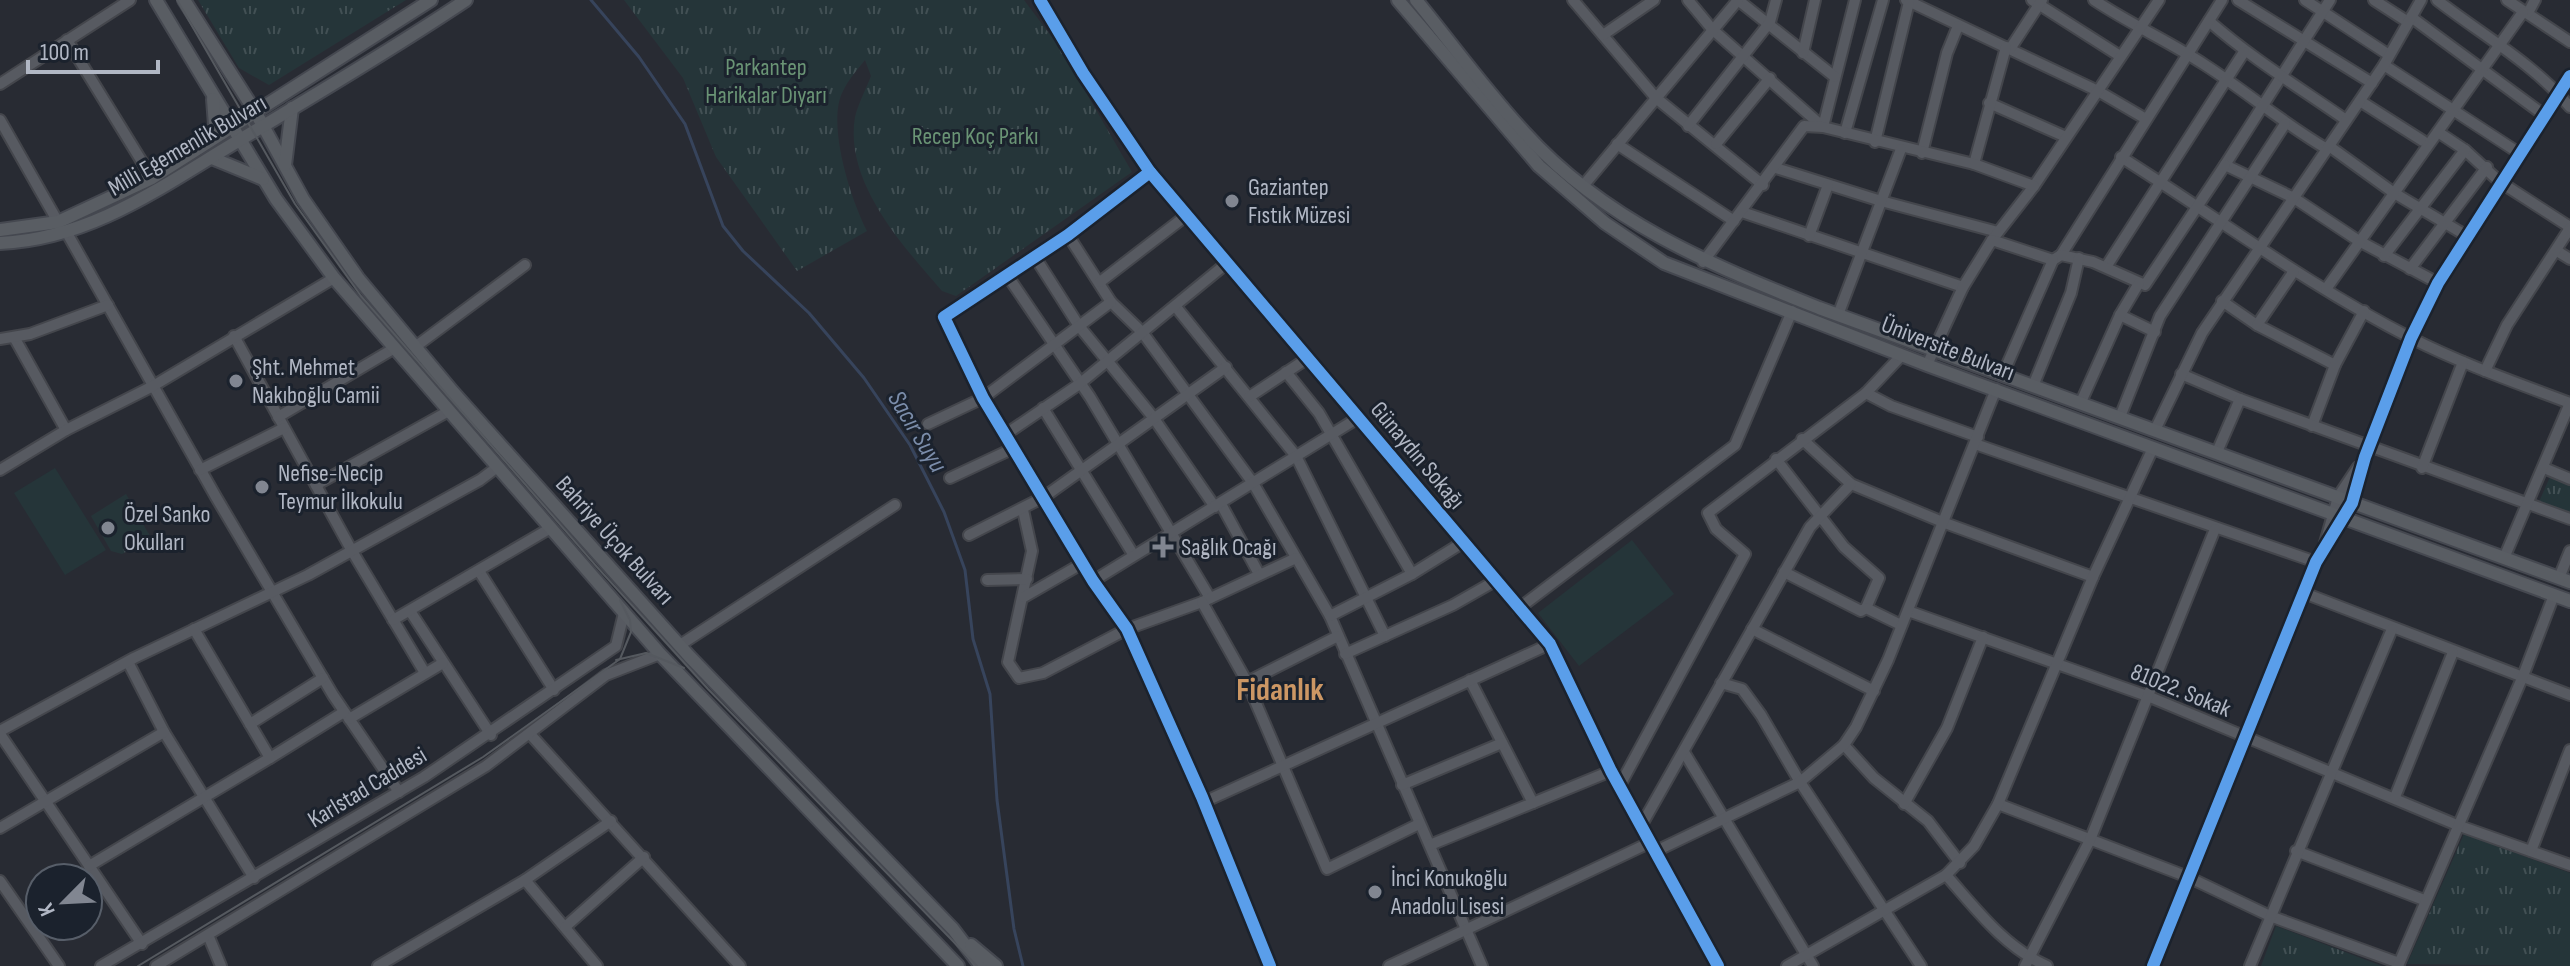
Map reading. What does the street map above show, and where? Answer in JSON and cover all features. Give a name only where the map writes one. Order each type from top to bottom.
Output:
[{"type":"main road","name":"Bahriye Üçok Bulvarı","points":[[156,0],[263,179],[334,278],[447,412],[660,654],[958,966]]},
{"type":"main road","name":"Bahriye Üçok Bulvarı","points":[[184,0],[256,113],[303,199],[358,278],[415,347],[680,645],[953,929],[981,966]]},
{"type":"main road","name":"Milli Egemenlik Bulvarı","points":[[0,230],[58,222],[152,178],[279,100],[431,0]]},
{"type":"main road","name":"Milli Egemenlik Bulvarı","points":[[0,243],[67,233],[155,192],[466,0]]},
{"type":"main road","name":"Üniversite Bulvarı","points":[[1398,0],[1539,166],[1605,223],[1673,267],[1901,356],[2570,601]]},
{"type":"main road","name":"Üniversite Bulvarı","points":[[1416,0],[1525,134],[1583,186],[1634,223],[1703,262],[1838,315],[2564,580]]},
{"type":"main road","points":[[204,145],[215,125],[213,96]]},
{"type":"main road","points":[[245,98],[279,100]]},
{"type":"main road","points":[[285,165],[292,108]]},
{"type":"main road","points":[[212,158],[263,179]]},
{"type":"main road","points":[[953,929],[996,966]]},
{"type":"street","points":[[0,84],[130,0]]},
{"type":"street","name":"Günaydın Sokağı","points":[[1040,0],[1083,73],[1150,172],[1550,644],[1619,787],[1718,966]]},
{"type":"street","points":[[1573,0],[1656,98],[1763,185]]},
{"type":"street","points":[[1603,35],[1654,0]]},
{"type":"street","points":[[1688,0],[1712,29],[1823,127]]},
{"type":"street","points":[[1688,126],[1770,22],[1776,0]]},
{"type":"street","points":[[1803,53],[1815,0]]},
{"type":"street","points":[[1823,127],[1855,0]]},
{"type":"street","points":[[1845,133],[1883,0]]},
{"type":"street","points":[[2094,0],[2139,29],[2189,54],[2285,124],[2467,236]]},
{"type":"street","points":[[1927,365],[1963,287],[1995,236],[2034,186],[2159,0]]},
{"type":"street","points":[[2238,0],[2302,43],[2372,83]]},
{"type":"street","points":[[2305,0],[2453,109],[2519,153]]},
{"type":"street","points":[[1776,168],[2057,258],[2079,258],[2145,285],[2330,0]]},
{"type":"street","points":[[2374,0],[2410,20],[2544,115]]},
{"type":"street","points":[[2155,430],[2181,374],[2222,301],[2372,83],[2421,0]]},
{"type":"street","points":[[2437,0],[2497,47],[2527,64],[2570,107]]},
{"type":"street","points":[[2507,0],[2570,42]]},
{"type":"street","points":[[2326,289],[2497,47],[2535,0]]},
{"type":"street","points":[[1875,142],[1908,1],[1923,3],[1958,26],[2098,91],[2146,119]]},
{"type":"street","points":[[2003,374],[2057,258],[2220,1]]},
{"type":"street","points":[[1583,186],[1712,29],[1742,2],[1835,77]]},
{"type":"street","points":[[1974,164],[1989,103],[2008,48],[2038,2],[2120,56]]},
{"type":"street","points":[[2209,21],[2244,52],[2283,74],[2346,120]]},
{"type":"street","points":[[1922,153],[1947,53],[1958,26]]},
{"type":"street","points":[[67,40],[152,178]]},
{"type":"street","points":[[2106,267],[2244,52]]},
{"type":"street","points":[[2153,966],[2316,562],[2352,503],[2367,451],[2411,338],[2438,283],[2570,76]]},
{"type":"street","points":[[1716,144],[1770,78]]},
{"type":"street","points":[[2360,101],[2423,141]]},
{"type":"street","points":[[1989,103],[2066,137]]},
{"type":"street","points":[[0,120],[58,222]]},
{"type":"street","points":[[2120,417],[2160,316],[2285,124]]},
{"type":"street","points":[[1703,262],[1776,168],[1804,126],[1823,127],[1901,149],[1974,164],[2034,186]]},
{"type":"street","points":[[2438,132],[2487,167],[2500,182],[2570,228],[2507,325],[2485,371]]},
{"type":"street","points":[[1617,144],[1734,221]]},
{"type":"street","points":[[1838,315],[1901,149]]},
{"type":"street","points":[[2384,256],[2465,150]]},
{"type":"street","points":[[2121,157],[2294,271],[2411,338],[2485,371],[2570,403],[2504,558]]},
{"type":"street","points":[[2225,165],[2294,198],[2384,256],[2438,283]]},
{"type":"street","points":[[2410,269],[2487,167]]},
{"type":"street","points":[[1150,172],[1068,235],[944,317],[983,398],[1093,581],[1127,629],[1204,802],[1270,966]]},
{"type":"street","points":[[1809,236],[1828,185]]},
{"type":"street","points":[[1742,212],[1963,287]]},
{"type":"street","points":[[1100,282],[1187,215]]},
{"type":"street","points":[[67,233],[200,470],[323,678],[399,792]]},
{"type":"street","points":[[1068,235],[1111,302],[1142,332],[1253,483],[1330,616],[1373,722],[1482,966]]},
{"type":"street","points":[[2557,251],[2570,259]]},
{"type":"street","points":[[1035,257],[1106,363],[1153,417],[1218,505],[1259,574]]},
{"type":"street","points":[[2033,386],[2071,293],[2079,258]]},
{"type":"street","points":[[1006,434],[1078,385],[1227,263]]},
{"type":"street","points":[[415,347],[525,265]]},
{"type":"street","points":[[2257,325],[2294,271]]},
{"type":"street","points":[[1007,275],[1172,530],[1247,682],[1327,869],[1419,824]]},
{"type":"street","points":[[0,470],[66,430],[153,386],[334,278]]},
{"type":"street","points":[[2081,402],[2120,315],[2139,283]]},
{"type":"street","points":[[2222,301],[2257,325],[2335,365]]},
{"type":"street","points":[[928,424],[983,398],[1111,302]]},
{"type":"street","points":[[0,339],[30,334],[108,305]]},
{"type":"street","points":[[1176,307],[1296,456],[1385,636]]},
{"type":"street","points":[[1518,609],[1735,445],[1792,311]]},
{"type":"street","points":[[2312,426],[2335,365],[2364,311]]},
{"type":"street","points":[[2120,315],[2155,332]]},
{"type":"street","points":[[234,336],[352,551],[425,673]]},
{"type":"street","points":[[14,337],[66,430]]},
{"type":"street","points":[[200,470],[393,349]]},
{"type":"street","points":[[1619,787],[1745,554],[1716,529],[1708,513],[1866,393],[1901,356]]},
{"type":"street","points":[[1249,397],[1308,358]]},
{"type":"street","points":[[2422,468],[2463,362]]},
{"type":"street","points":[[969,535],[1044,497],[1226,367]]},
{"type":"street","points":[[1286,372],[1319,413],[1412,574]]},
{"type":"street","points":[[2181,374],[2367,451],[2570,519]]},
{"type":"street","points":[[1389,966],[1465,928],[1727,818],[1800,782],[1844,745],[1874,691],[1945,523],[1996,389]]},
{"type":"street","points":[[1866,393],[1891,406],[2127,499],[2316,562]]},
{"type":"street","points":[[2217,452],[2240,399]]},
{"type":"street","points":[[1043,408],[1133,554]]},
{"type":"street","points":[[316,485],[447,412]]},
{"type":"street","points":[[1093,581],[1358,418]]},
{"type":"street","points":[[1802,439],[1851,484],[1945,523],[2093,577]]},
{"type":"street","points":[[950,478],[1014,448]]},
{"type":"street","points":[[1787,966],[1946,875],[1960,863],[1998,804],[2093,577],[2153,448]]},
{"type":"street","points":[[2324,549],[2338,497],[2367,451]]},
{"type":"street","points":[[1776,459],[1818,517],[1844,547],[1879,578],[1866,608],[1861,611],[1784,572]]},
{"type":"street","points":[[86,862],[0,732],[128,662],[352,551],[496,468]]},
{"type":"street","points":[[2544,468],[2570,479]]},
{"type":"street","points":[[1641,826],[1784,572],[1818,517],[1851,484]]},
{"type":"street","points":[[680,645],[895,505]]},
{"type":"street","points":[[1023,510],[1032,551],[1008,662],[1019,678],[1043,673],[1127,629],[1206,600],[1296,558]]},
{"type":"street","points":[[393,620],[549,529]]},
{"type":"street","points":[[2028,963],[2090,840],[2215,529]]},
{"type":"street","points":[[1330,616],[1412,574],[1462,543]]},
{"type":"street","points":[[2564,580],[2570,551]]},
{"type":"street","points":[[1024,597],[1083,563]]},
{"type":"street","points":[[479,571],[554,690]]},
{"type":"street","points":[[987,580],[1027,579]]},
{"type":"street","points":[[1345,654],[1453,605],[1495,581]]},
{"type":"street","points":[[2304,593],[2570,695]]},
{"type":"street","points":[[1998,804],[2188,877],[2270,916],[2398,964],[2523,676],[2554,595]]},
{"type":"street","points":[[1866,608],[1901,625]]},
{"type":"street","points":[[410,611],[491,735]]},
{"type":"street","name":"81022. Sokak","points":[[1908,611],[2150,697],[2457,825],[2570,865]]},
{"type":"street","name":"Karlstad Caddesi","points":[[101,966],[491,735],[616,646],[624,613]]},
{"type":"street","points":[[194,629],[270,758]]},
{"type":"street","points":[[1752,629],[1874,691]]},
{"type":"street","points":[[2250,966],[2392,629]]},
{"type":"street","points":[[1247,682],[1338,636]]},
{"type":"street","points":[[1904,804],[1947,728],[1983,637]]},
{"type":"street","points":[[1204,802],[1373,722],[1550,644]]},
{"type":"street","points":[[2395,797],[2453,652]]},
{"type":"street","name":"Karlstad Caddesi","points":[[156,966],[486,766],[606,675],[660,654]]},
{"type":"street","points":[[128,662],[164,732],[254,878]]},
{"type":"street","points":[[96,862],[270,758],[443,663]]},
{"type":"street","points":[[250,724],[323,678]]},
{"type":"street","points":[[1470,680],[1533,803]]},
{"type":"street","points":[[1721,683],[1742,689],[1921,966]]},
{"type":"street","points":[[0,828],[164,732]]},
{"type":"street","points":[[530,734],[740,966]]},
{"type":"street","points":[[1402,785],[1502,743]]},
{"type":"street","points":[[1844,745],[1904,804],[1928,821],[1960,863]]},
{"type":"street","points":[[2531,851],[2570,750]]},
{"type":"street","points":[[1684,752],[1727,818],[1813,966]]},
{"type":"street","points":[[1430,845],[1611,771]]},
{"type":"street","points":[[378,966],[525,880],[611,821]]},
{"type":"street","points":[[2296,851],[2424,900]]},
{"type":"street","points":[[565,927],[644,857]]},
{"type":"street","points":[[1946,875],[2028,963],[2047,966]]},
{"type":"street","points":[[525,880],[597,966]]},
{"type":"street","points":[[0,881],[59,966]]},
{"type":"street","points":[[104,888],[142,944]]},
{"type":"street","points":[[208,935],[221,966]]},
{"type":"green space","points":[[198,0],[406,0],[269,85],[239,68]]},
{"type":"green space","name":"Recep Koç Parkı","points":[[624,0],[1024,0],[1060,48],[1132,172],[956,296],[942,291],[880,212],[858,165],[854,141],[855,117],[871,76],[865,60],[843,91],[837,122],[848,182],[867,231],[797,271],[716,157],[683,78]]},
{"type":"green space","points":[[55,468],[106,550],[65,575],[14,493]]},
{"type":"green space","points":[[2550,477],[2570,486],[2570,519],[2538,504]]},
{"type":"green space","points":[[126,494],[151,538],[122,554],[111,551],[91,516]]},
{"type":"green space","points":[[1632,540],[1674,594],[1579,666],[1538,613]]},
{"type":"green space","points":[[2464,834],[2570,873],[2570,966],[2407,964]]},
{"type":"green space","points":[[2276,926],[2382,966],[2261,966]]},
{"type":"waterway","name":"Sacır Suyu","points":[[591,0],[639,57],[685,124],[723,226],[743,251],[809,313],[864,378],[910,445],[944,512],[965,570],[973,639],[990,694],[997,800],[1014,929],[1023,966]]},
{"type":"tram line","points":[[177,0],[295,204],[361,296],[597,567],[708,689],[977,966]]},
{"type":"tram line","points":[[138,966],[483,757],[620,659],[631,632],[630,620],[620,600]]},
{"type":"tram line","points":[[616,660],[646,653],[684,668]]},
{"type":"cycle path","points":[[1040,0],[1083,73],[1150,172],[1550,644],[1611,771],[1718,966]]},
{"type":"cycle path","points":[[2153,966],[2316,562],[2352,503],[2365,457],[2411,338],[2438,283],[2570,76]]},
{"type":"cycle path","points":[[1150,172],[1068,235],[944,317],[983,398],[1093,581],[1127,629],[1202,797],[1270,966]]},
{"type":"place","name":"Gaziantep Fıstık Müzesi","points":[[1232,201]]},
{"type":"place","name":"Şht. Mehmet Nakıboğlu Camii","points":[[236,381]]},
{"type":"place","name":"Nefise-Necip Teymur İlkokulu","points":[[262,487]]},
{"type":"place","name":"Özel Sanko Okulları","points":[[108,528]]},
{"type":"place","name":"Sağlık Ocağı","points":[[1163,547]]},
{"type":"place","name":"İnci Konukoğlu Anadolu Lisesi","points":[[1375,892]]},
{"type":"district","name":"Fidanlık","points":[[1280,689]]},
{"type":"park label","name":"Parkantep Harikalar Diyarı","points":[[766,81]]}]
